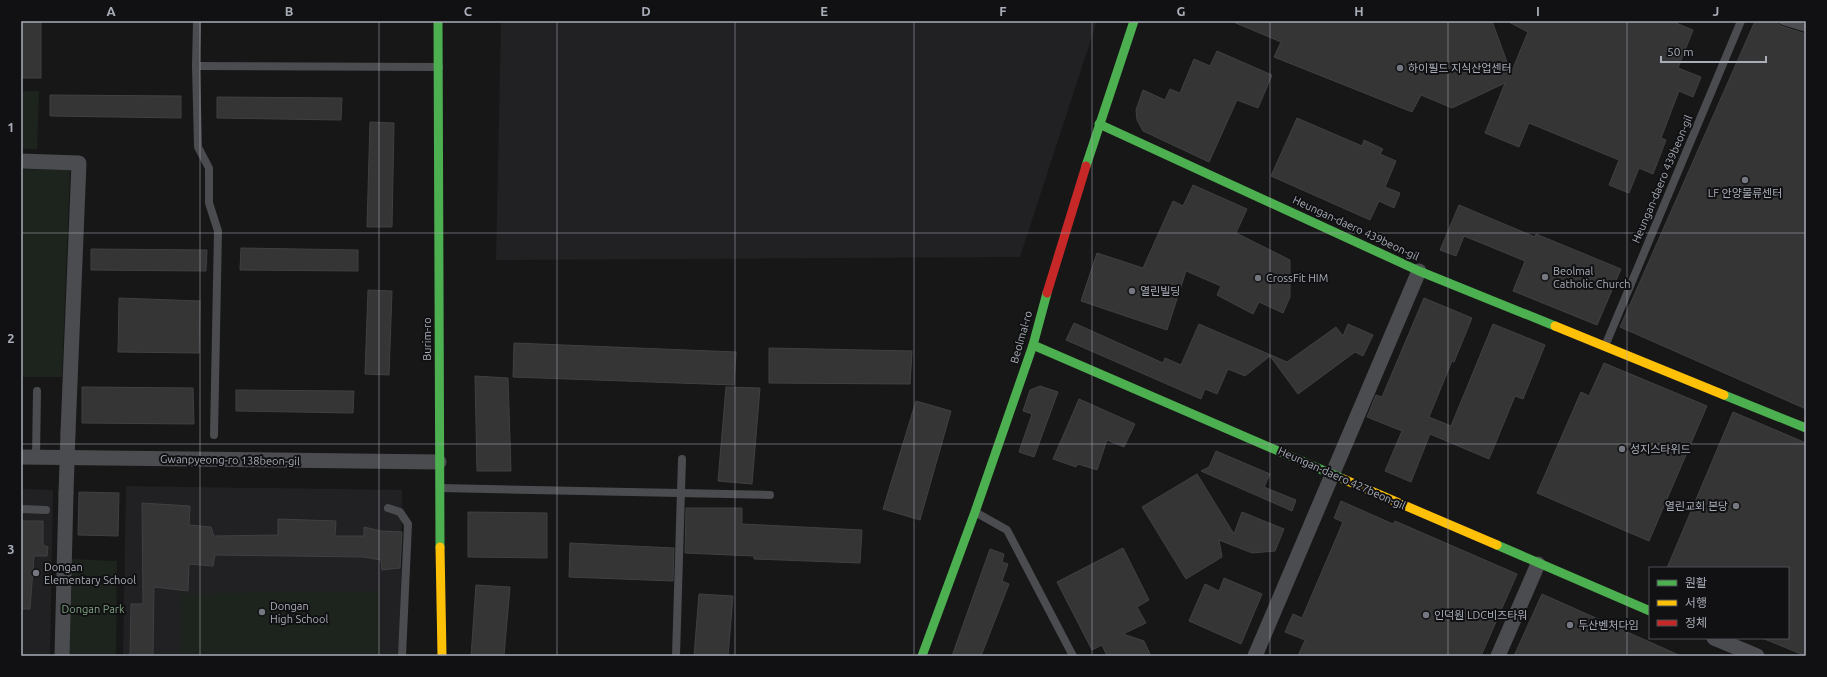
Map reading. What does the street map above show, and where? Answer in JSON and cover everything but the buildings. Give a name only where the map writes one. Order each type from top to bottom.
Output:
[{"type":"street","name":"Burim-ro","points":[[438,21],[439,488],[442,656]]},
{"type":"street","name":"Beolmal-ro","points":[[922,656],[975,512],[1033,345],[1041,311],[1099,124],[1134,21]]},
{"type":"street","name":"Heungan-daero 439beon-gil","points":[[1099,124],[1419,271],[1806,428]]},
{"type":"street","points":[[21,161],[79,163],[68,432],[62,656]]},
{"type":"street","points":[[1255,656],[1419,271]]},
{"type":"street","name":"Heungan-daero 427beon-gil","points":[[1033,345],[1333,473],[1538,564],[1649,611]]},
{"type":"street","name":"Gwanpyeong-ro 138beon-gil","points":[[28,457],[439,462]]},
{"type":"street","points":[[1498,656],[1538,564]]},
{"type":"street","points":[[1716,639],[1757,656]]},
{"type":"lane","points":[[197,21],[196,66],[198,146],[209,168],[208,203],[218,231],[214,435]]},
{"type":"lane","name":"Heungan-daero 439beon-gil","points":[[1605,347],[1741,21]]},
{"type":"lane","points":[[1783,21],[1806,28]]},
{"type":"lane","points":[[196,66],[439,67]]},
{"type":"lane","points":[[28,457],[36,392]]},
{"type":"lane","points":[[676,656],[682,459]]},
{"type":"lane","points":[[439,488],[770,495]]},
{"type":"lane","points":[[388,508],[400,512],[408,524],[402,656]]},
{"type":"lane","points":[[21,509],[46,510]]},
{"type":"lane","points":[[975,512],[1007,530],[1073,656]]},
{"type":"shaded area","points":[[501,21],[1097,21],[1020,257],[496,260]]},
{"type":"shaded area","name":"Dongan High School","points":[[126,486],[402,490],[400,656],[123,656]]},
{"type":"shaded area","name":"Dongan Elementary School","points":[[21,489],[53,490],[50,656],[21,656]]},
{"type":"green space","points":[[21,91],[39,91],[37,149],[21,149]]},
{"type":"green space","points":[[21,169],[70,170],[62,377],[21,377]]},
{"type":"green space","name":"Dongan Park","points":[[70,559],[117,561],[116,656],[67,656]]},
{"type":"green space","points":[[379,591],[380,656],[181,656],[180,594]]},
{"type":"traffic: fast","points":[[438,21],[440,547]]},
{"type":"traffic: fast","points":[[1086,166],[1134,21]]},
{"type":"traffic: fast","points":[[1099,124],[1419,271],[1555,326]]},
{"type":"traffic: fast","points":[[922,656],[975,512],[1033,345],[1047,293]]},
{"type":"traffic: fast","points":[[1033,345],[1343,479]]},
{"type":"traffic: fast","points":[[1724,395],[1806,428]]},
{"type":"traffic: fast","points":[[1497,545],[1649,611]]},
{"type":"traffic: slow","points":[[1555,326],[1724,395]]},
{"type":"traffic: slow","points":[[1343,479],[1497,545]]},
{"type":"traffic: slow","points":[[440,547],[442,656]]},
{"type":"traffic: jam","points":[[1047,293],[1086,166]]},
{"type":"place","name":"하이필드 지식산업센터","points":[[1400,68]]},
{"type":"place","name":"LF 안양물류센터","points":[[1745,180]]},
{"type":"place","name":"Beolmal Catholic Church","points":[[1545,277]]},
{"type":"place","name":"CrossFit HIM","points":[[1258,278]]},
{"type":"place","name":"열린빌딩","points":[[1132,291]]},
{"type":"place","name":"성지스타위드","points":[[1622,449]]},
{"type":"place","name":"열린교회 본당","points":[[1736,506]]},
{"type":"place","name":"Dongan Elementary School","points":[[36,573]]},
{"type":"place","name":"Dongan High School","points":[[262,612]]},
{"type":"place","name":"인덕원 LDC비즈타워","points":[[1426,615]]},
{"type":"place","name":"두산벤처다임","points":[[1570,625]]}]
